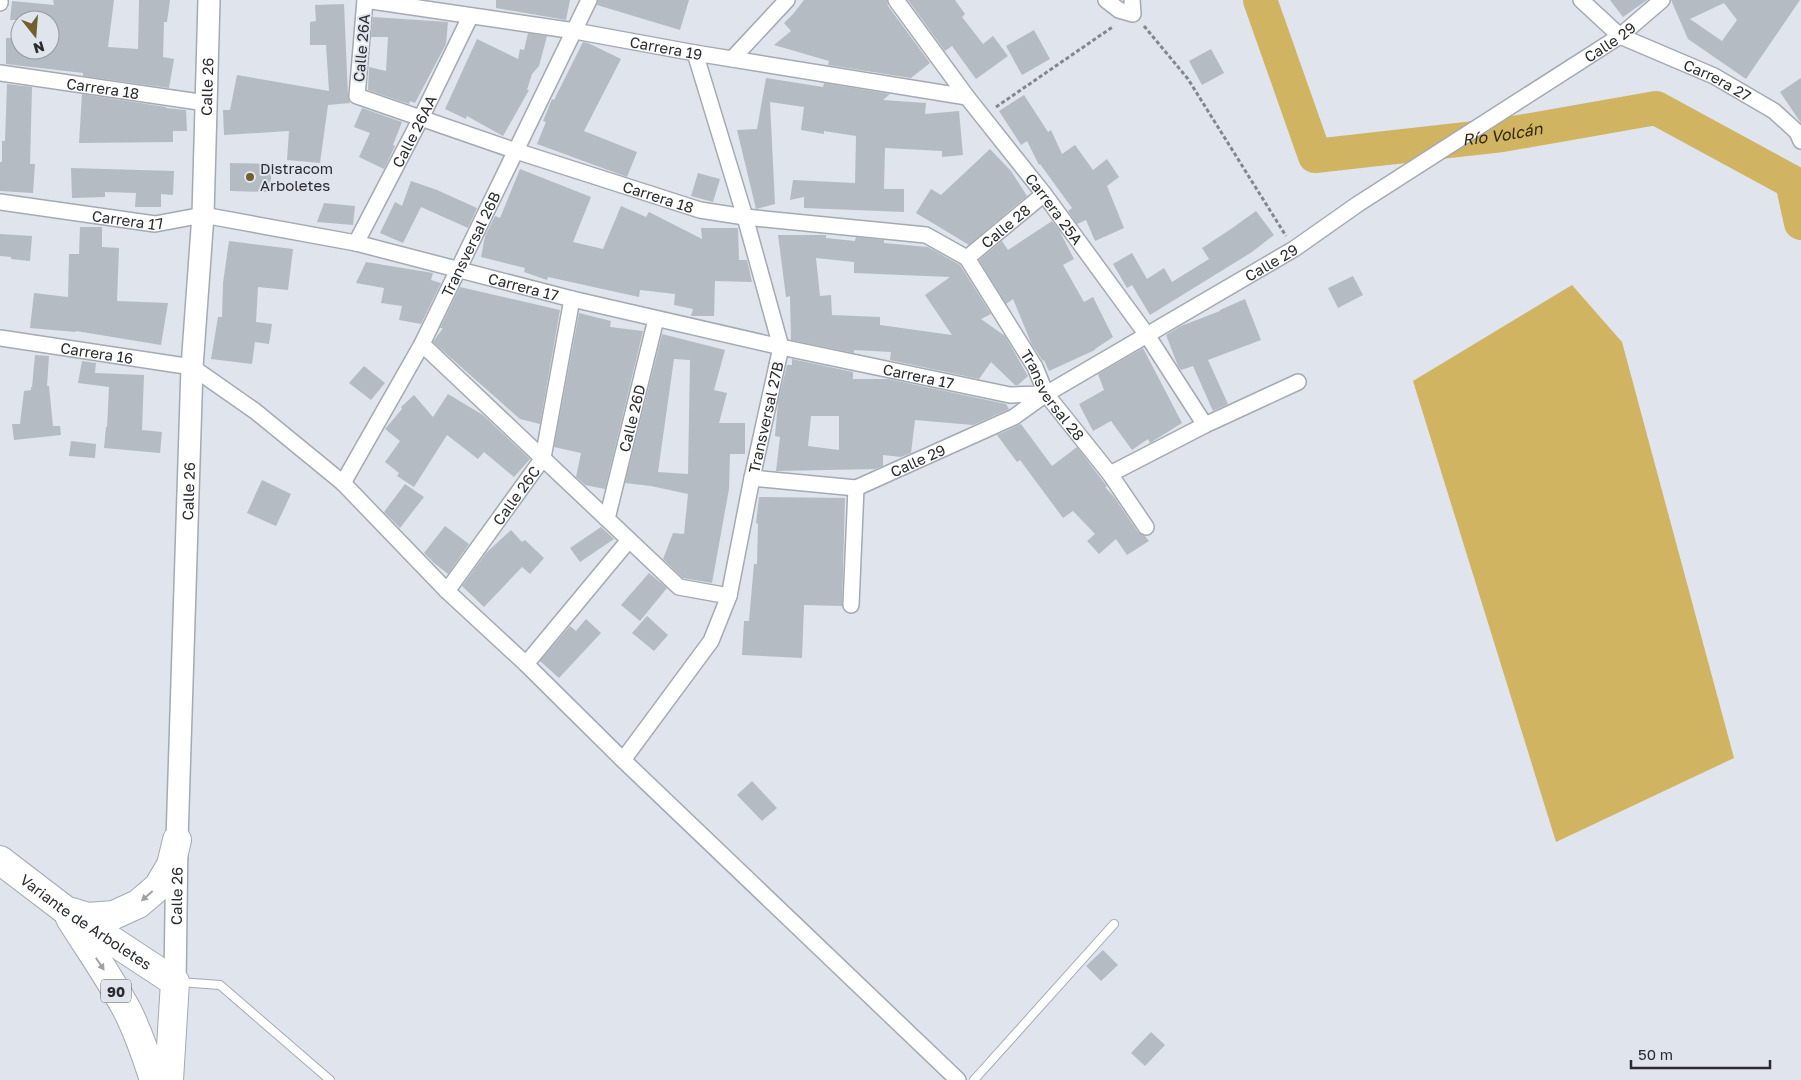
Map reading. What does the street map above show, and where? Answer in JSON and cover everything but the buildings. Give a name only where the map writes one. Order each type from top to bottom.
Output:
[{"type":"highway","points":[[64,909],[88,917],[114,915],[138,904],[158,887],[171,865],[177,840]]},
{"type":"highway","name":"Variante de Arboletes","points":[[0,860],[64,909],[175,982]]},
{"type":"highway","name":"90","points":[[64,909],[110,979],[129,1015],[154,1080]]},
{"type":"highway","points":[[169,1080],[175,982]]},
{"type":"main road","name":"Calle 26","points":[[175,982],[177,840],[192,367],[202,216],[210,0]]},
{"type":"street","name":"Carrera 19","points":[[365,0],[575,31],[695,53],[967,97]]},
{"type":"street","name":"Calle 26A","points":[[357,96],[365,0]]},
{"type":"street","name":"Transversal 26B","points":[[343,483],[422,344],[589,0]]},
{"type":"street","points":[[732,59],[787,0]]},
{"type":"street","name":"Carrera 25A","points":[[896,0],[967,97],[1044,194],[1147,335],[1205,425]]},
{"type":"street","points":[[1106,0],[1119,10],[1133,7]]},
{"type":"street","name":"Carrera 27","points":[[1581,0],[1620,36],[1714,76],[1774,110],[1800,135]]},
{"type":"street","name":"Calle 29","points":[[856,488],[1014,417],[1046,394],[1294,249],[1358,204],[1620,36],[1662,0]]},
{"type":"street","name":"Calle 26AA","points":[[356,243],[470,17]]},
{"type":"street","name":"Transversal 27B","points":[[623,760],[711,641],[729,596],[752,478],[781,347],[745,217],[695,53]]},
{"type":"street","name":"Carrera 18","points":[[0,72],[206,103]]},
{"type":"street","name":"Carrera 18","points":[[357,96],[516,151],[700,210],[745,217],[926,235],[967,258]]},
{"type":"street","name":"Calle 28","points":[[967,258],[1044,194]]},
{"type":"street","name":"Carrera 17","points":[[0,202],[155,224],[202,216],[356,243],[572,299],[781,347],[1010,394],[1046,394]]},
{"type":"street","name":"Transversal 28","points":[[967,258],[1035,367],[1046,394],[1110,474],[1146,527]]},
{"type":"street","name":"Calle 26C","points":[[447,591],[543,458],[572,299]]},
{"type":"street","name":"Calle 26D","points":[[607,519],[656,319]]},
{"type":"street","name":"Carrera 16","points":[[0,338],[192,367]]},
{"type":"street","points":[[422,344],[679,587],[729,596]]},
{"type":"street","points":[[192,367],[255,410],[343,483],[447,591],[526,664],[623,760],[958,1080]]},
{"type":"street","points":[[1110,474],[1205,425],[1298,382]]},
{"type":"street","points":[[752,478],[856,488],[851,605]]},
{"type":"street","points":[[526,664],[629,540]]},
{"type":"lane","points":[[974,1080],[1114,924]]},
{"type":"lane","points":[[175,982],[220,985],[330,1080]]},
{"type":"path","points":[[983,116],[1133,7],[1188,79],[1294,249]]},
{"type":"shaded area","points":[[1572,285],[1622,342],[1734,758],[1556,842],[1413,381]]},
{"type":"waterway","name":"Río Volcán","points":[[1260,0],[1315,156],[1502,135],[1656,108],[1792,182],[1801,223]]},
{"type":"place","name":"Distracom Arboletes","points":[[250,177]]}]
